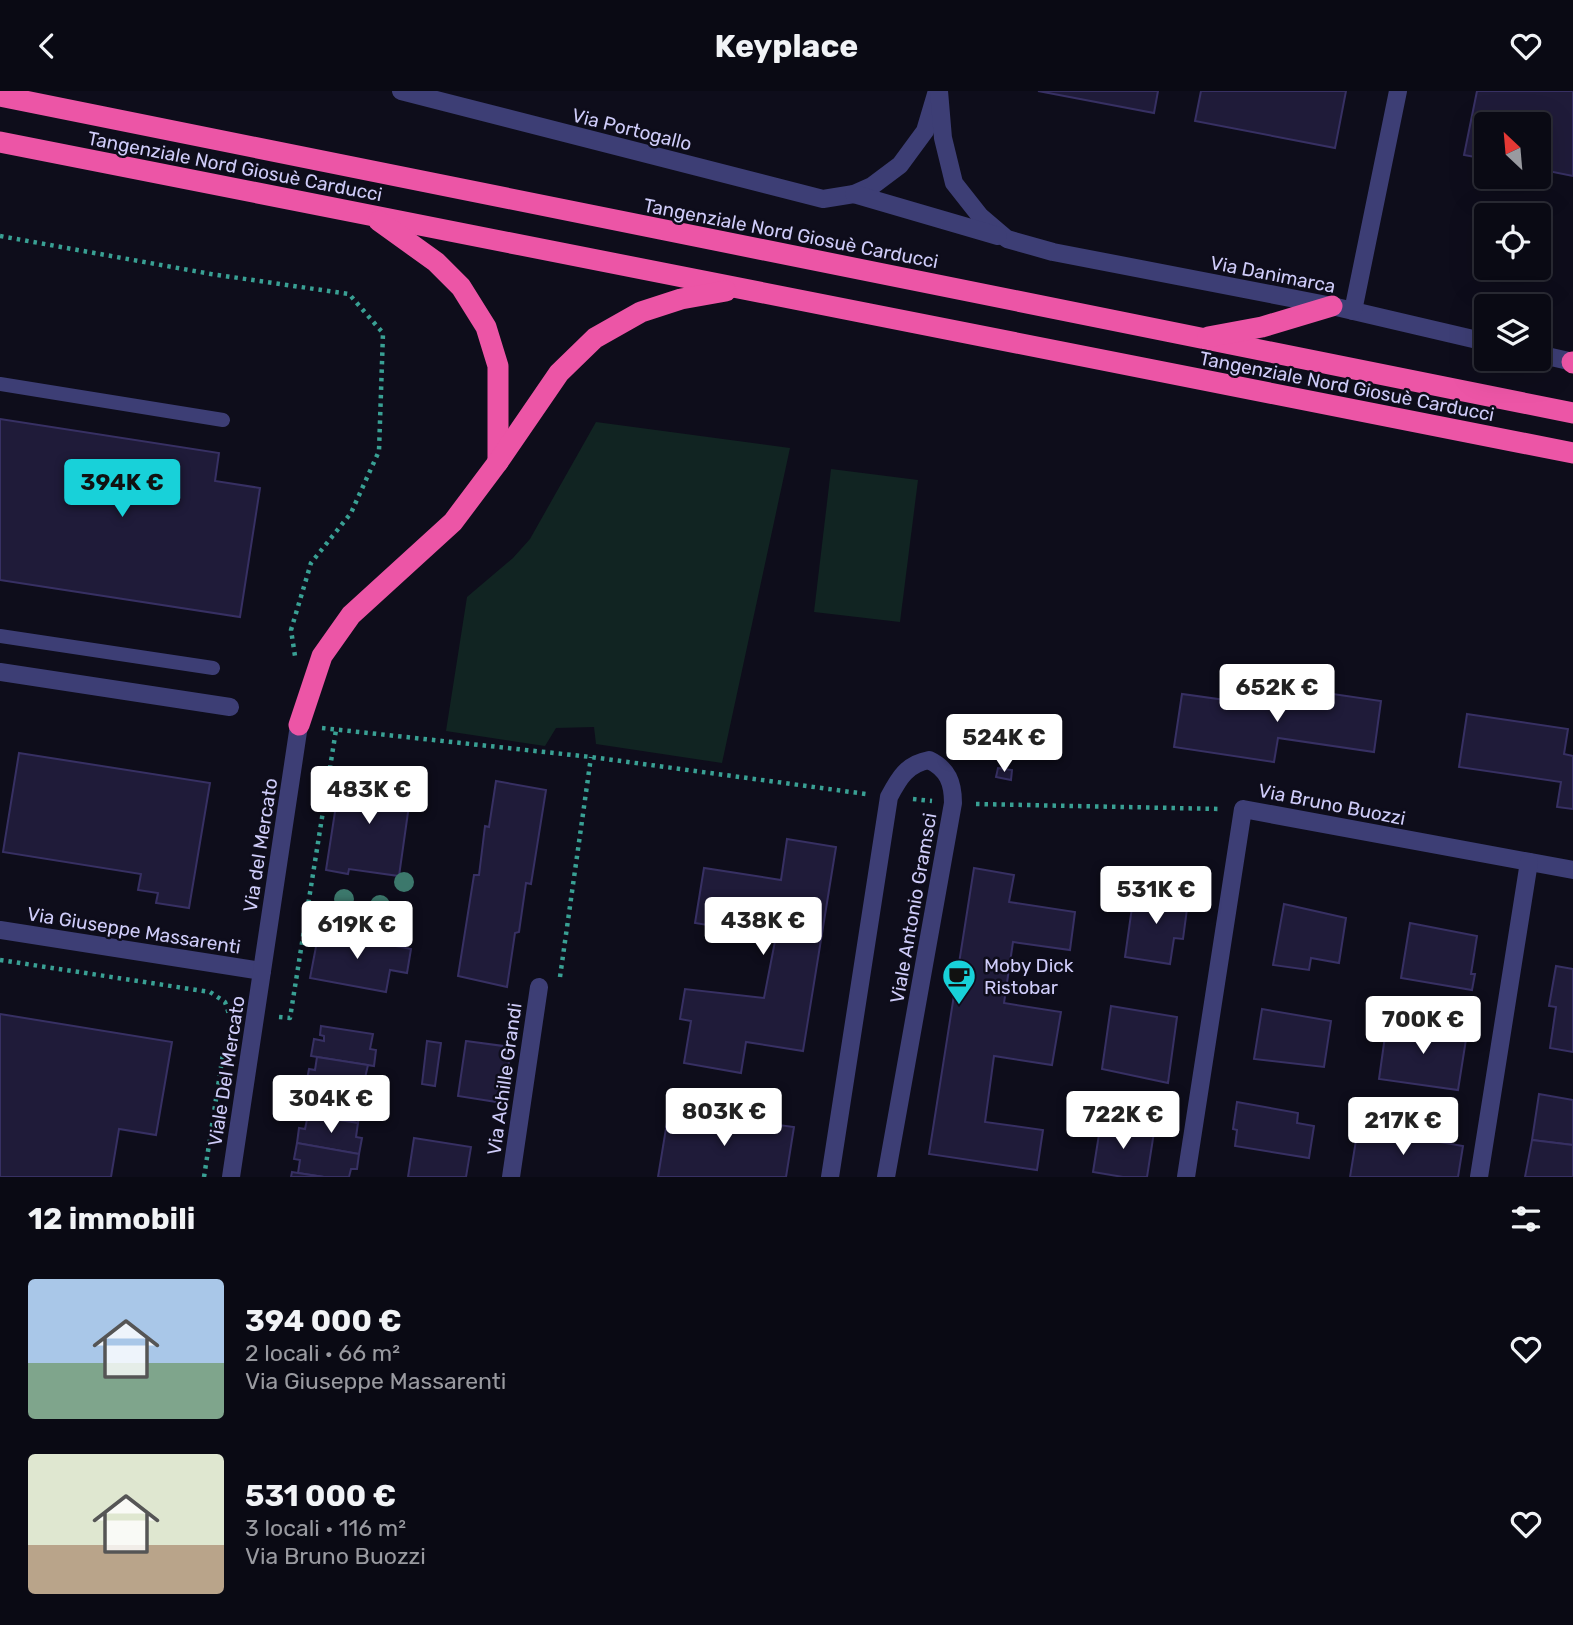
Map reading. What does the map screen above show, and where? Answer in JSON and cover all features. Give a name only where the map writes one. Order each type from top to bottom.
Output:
[{"type":"highway","name":"Tangenziale Nord Giosuè Carducci","points":[[0,96],[1573,413]]},
{"type":"highway","name":"Tangenziale Nord Giosuè Carducci","points":[[0,142],[1573,453]]},
{"type":"highway","points":[[371,216],[436,262],[461,287],[486,327],[498,366],[498,463]]},
{"type":"highway","points":[[299,725],[322,656],[351,615],[453,522],[498,463],[559,373],[595,338],[641,312],[681,299],[739,289]]},
{"type":"highway","points":[[1199,339],[1262,327],[1332,306]]},
{"type":"street","name":"Via Portogallo","points":[[401,91],[823,199],[854,194]]},
{"type":"street","name":"Via Danimarca","points":[[854,194],[872,186],[900,165],[925,131],[938,91]]},
{"type":"street","name":"Via Danimarca","points":[[938,91],[943,138],[954,183],[980,216],[1007,239]]},
{"type":"street","name":"Via Danimarca","points":[[854,194],[1053,252],[1353,311],[1398,91]]},
{"type":"street","points":[[1353,311],[1474,339]]},
{"type":"street","points":[[1551,357],[1573,362]]},
{"type":"street","points":[[0,672],[230,707]]},
{"type":"street","name":"Via del Mercato","points":[[262,971],[299,725]]},
{"type":"street","name":"Viale Antonio Gramsci","points":[[830,1177],[889,797],[900,775],[917,762],[929,760],[944,769],[951,782],[953,803],[886,1177]]},
{"type":"street","name":"Via Bruno Buozzi","points":[[1186,1177],[1243,809],[1573,870]]},
{"type":"street","points":[[1479,1177],[1529,862]]},
{"type":"street","name":"Via Giuseppe Massarenti","points":[[0,930],[262,971]]},
{"type":"street","name":"Viale Del Mercato","points":[[231,1177],[262,971]]},
{"type":"street","name":"Via Achille Grandi","points":[[511,1177],[539,987]]},
{"type":"lane","points":[[0,384],[223,421]]},
{"type":"lane","points":[[0,636],[212,669]]},
{"type":"path","points":[[0,236],[211,274],[349,294],[383,333],[379,451],[351,513],[311,563],[291,629],[296,665]]},
{"type":"path","points":[[299,725],[591,757],[889,797],[953,803],[1243,809]]},
{"type":"path","points":[[255,1016],[290,1018],[336,729]]},
{"type":"path","points":[[539,987],[559,982],[591,757]]},
{"type":"path","points":[[0,960],[210,992],[228,1006],[227,1026]]},
{"type":"path","points":[[204,1177],[223,1053]]},
{"type":"green space","points":[[596,422],[790,448],[722,763],[596,744],[594,727],[556,728],[545,746],[446,731],[467,597],[513,558],[530,539]]},
{"type":"green space","points":[[831,469],[918,480],[900,622],[814,612]]},
{"type":"building","points":[[1038,91],[1158,91],[1154,113]]},
{"type":"building","points":[[1201,91],[1346,91],[1335,148],[1195,121]]},
{"type":"building","points":[[1477,91],[1573,91],[1573,176],[1551,172],[1551,112],[1474,112],[1474,157],[1464,155]]},
{"type":"building","points":[[0,419],[219,453],[215,481],[260,488],[240,617],[0,580]]},
{"type":"building","points":[[1285,687],[1381,701],[1374,752],[1278,738],[1274,762],[1174,747],[1182,694],[1282,708]]},
{"type":"building","points":[[1467,714],[1568,729],[1564,754],[1573,756],[1573,809],[1557,807],[1561,782],[1459,767]]},
{"type":"building","points":[[19,753],[210,783],[189,908],[156,903],[158,893],[138,890],[141,874],[3,852]]},
{"type":"building","points":[[998,768],[1012,770],[1011,780],[996,777]]},
{"type":"building","points":[[341,773],[412,784],[399,876],[349,869],[348,874],[326,870]]},
{"type":"building","points":[[496,781],[546,790],[531,884],[526,883],[507,987],[458,976],[474,875],[479,875],[485,826],[489,827]]},
{"type":"building","points":[[787,839],[836,847],[803,1051],[746,1042],[741,1073],[684,1063],[691,1021],[680,1019],[685,989],[764,998],[776,936],[695,923],[704,868],[781,880]]},
{"type":"building","points":[[974,868],[1014,875],[1009,902],[1075,912],[1070,950],[1013,942],[1004,1003],[1061,1012],[1052,1065],[994,1056],[985,1122],[1043,1130],[1037,1170],[929,1154]]},
{"type":"building","points":[[1163,890],[1189,894],[1183,939],[1174,938],[1170,964],[1125,957],[1134,893],[1162,896]]},
{"type":"building","points":[[1284,904],[1346,918],[1339,963],[1311,958],[1309,970],[1273,965]]},
{"type":"building","points":[[1410,923],[1477,936],[1471,974],[1475,974],[1472,990],[1401,978]]},
{"type":"building","points":[[319,931],[411,949],[407,973],[390,970],[386,992],[310,978]]},
{"type":"building","points":[[1556,966],[1573,969],[1573,1052],[1550,1048],[1556,1007],[1549,1006]]},
{"type":"building","points":[[1111,1006],[1177,1017],[1168,1083],[1102,1069]]},
{"type":"building","points":[[1262,1009],[1331,1021],[1324,1067],[1254,1059]]},
{"type":"building","points":[[0,1014],[172,1042],[156,1135],[119,1129],[111,1177],[0,1177]]},
{"type":"building","points":[[1387,1022],[1467,1033],[1458,1090],[1379,1079]]},
{"type":"building","points":[[321,1026],[373,1034],[370,1049],[376,1050],[374,1066],[311,1056],[314,1039],[324,1041],[324,1036],[320,1035]]},
{"type":"building","points":[[427,1041],[441,1043],[435,1086],[422,1084]]},
{"type":"building","points":[[466,1041],[511,1047],[503,1103],[458,1096]]},
{"type":"building","points":[[317,1057],[368,1065],[365,1078],[372,1079],[369,1095],[306,1085],[309,1069],[315,1070]]},
{"type":"building","points":[[306,1085],[369,1095],[366,1111],[360,1110],[358,1123],[308,1115],[310,1101],[304,1100]]},
{"type":"building","points":[[1539,1094],[1573,1100],[1573,1145],[1532,1140]]},
{"type":"building","points":[[1237,1102],[1298,1113],[1297,1123],[1314,1126],[1309,1158],[1235,1146],[1237,1130],[1233,1129]]},
{"type":"building","points":[[669,1110],[794,1127],[786,1177],[658,1177]]},
{"type":"building","points":[[308,1115],[358,1123],[356,1137],[362,1138],[359,1154],[297,1143],[299,1128],[305,1129]]},
{"type":"building","points":[[1101,1122],[1154,1132],[1147,1177],[1123,1177],[1093,1172]]},
{"type":"building","points":[[1358,1128],[1463,1146],[1458,1177],[1350,1177]]},
{"type":"building","points":[[414,1138],[471,1147],[466,1177],[408,1177]]},
{"type":"building","points":[[1532,1140],[1573,1145],[1573,1177],[1525,1177]]},
{"type":"building","points":[[297,1143],[359,1154],[357,1169],[351,1169],[349,1177],[298,1173],[300,1160],[294,1159]]},
{"type":"building","points":[[292,1172],[298,1173],[324,1177],[291,1177]]},
{"type":"place","name":"Moby Dick Ristobar","points":[[959,1006]]}]
